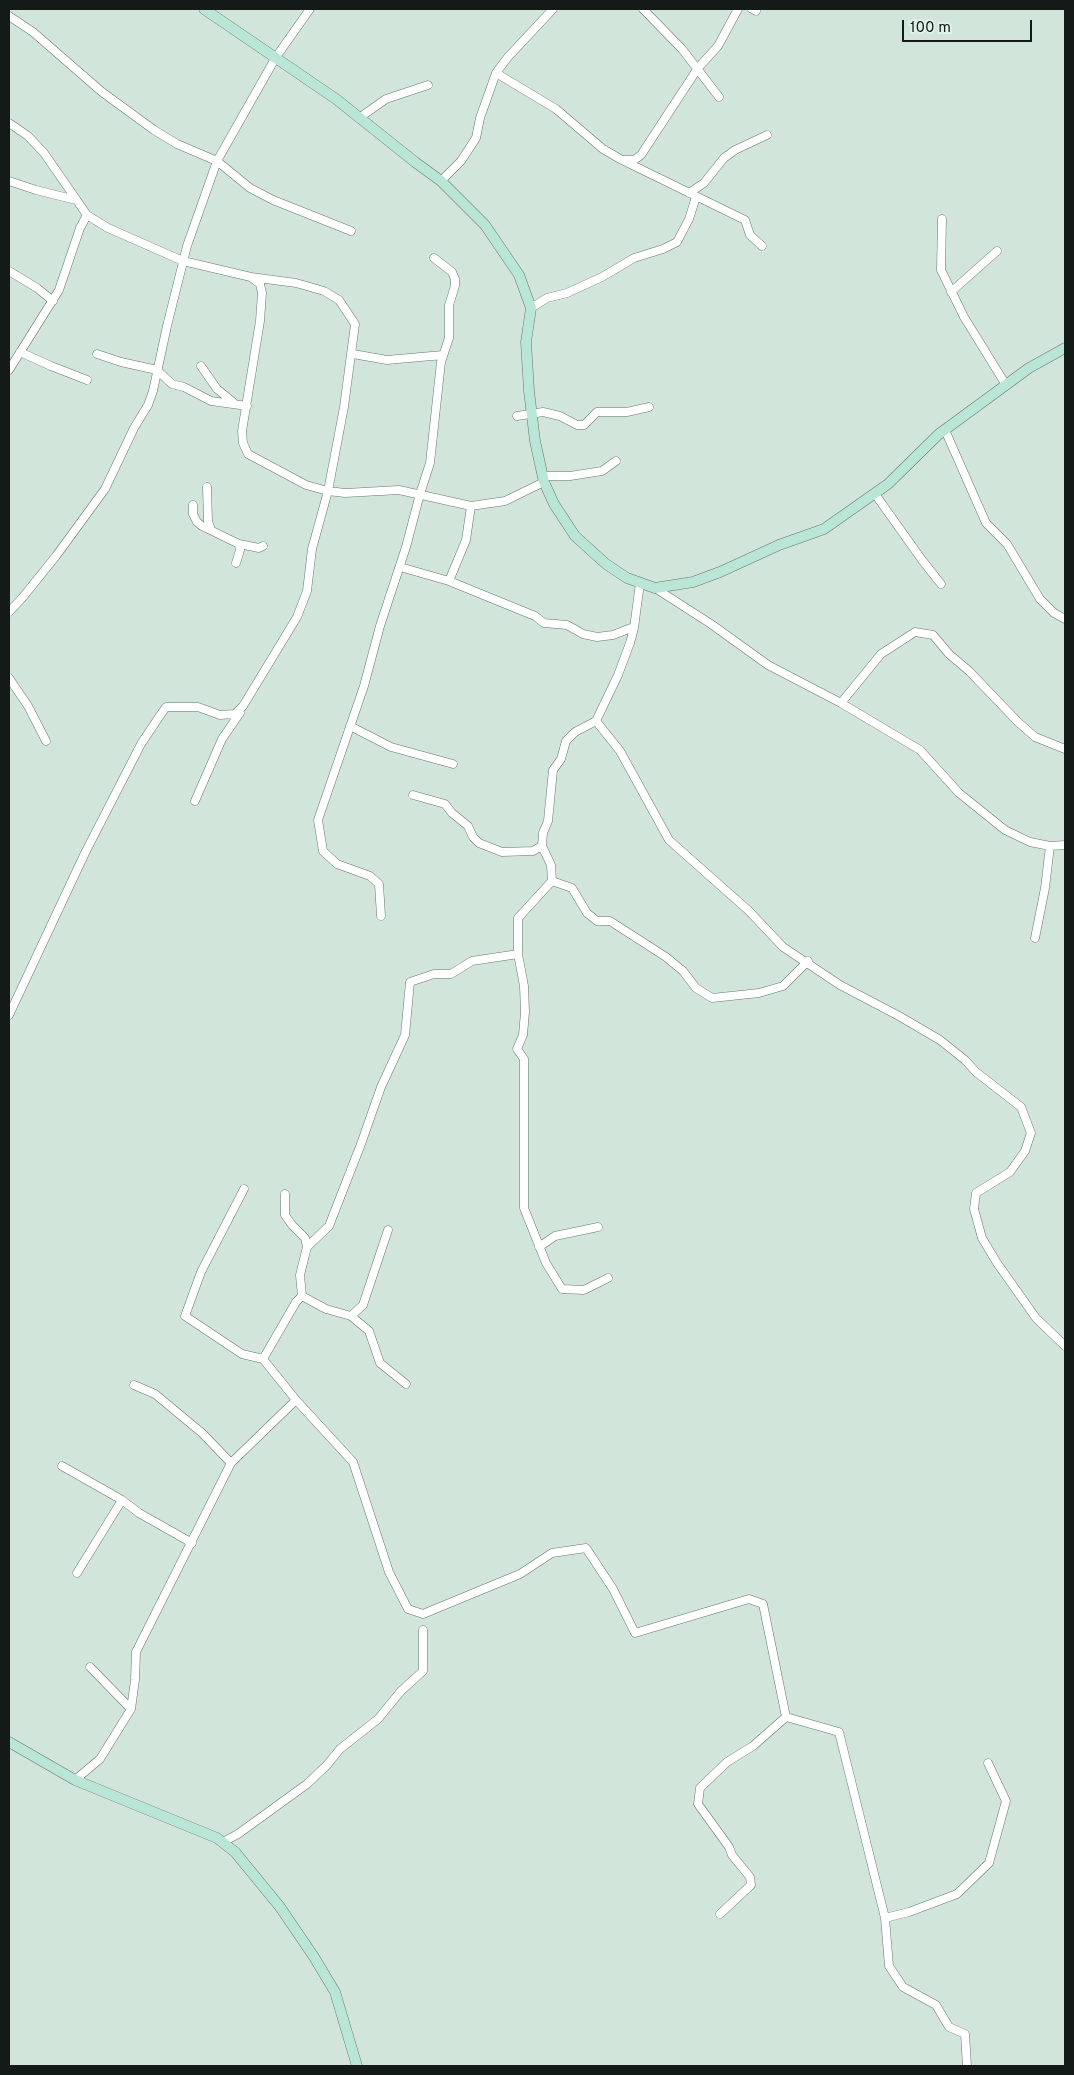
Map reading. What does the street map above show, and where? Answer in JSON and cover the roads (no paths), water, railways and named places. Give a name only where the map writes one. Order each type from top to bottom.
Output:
[{"type":"street","points":[[204,9],[336,99],[441,180],[485,225],[519,275],[531,308],[526,342],[535,441],[544,479],[554,504],[575,536],[606,564],[627,578],[655,588],[711,624],[768,665],[841,703],[920,750],[959,793],[1005,830],[1030,842],[1050,846],[1065,845]]},
{"type":"street","points":[[9,612],[56,556],[105,489],[134,428],[148,405],[153,391],[183,262],[217,161],[276,57],[310,9]]},
{"type":"street","points":[[441,180],[461,161],[476,138],[480,118],[496,73],[508,57],[553,9]]},
{"type":"street","points":[[643,9],[698,68],[719,98]]},
{"type":"street","points":[[622,160],[634,160],[641,155],[698,68],[718,46],[738,9]]},
{"type":"street","points":[[9,16],[33,32],[134,116],[177,144],[217,161],[250,188],[273,200],[351,231]]},
{"type":"street","points":[[496,73],[556,109],[602,149],[745,220],[750,235],[762,246]]},
{"type":"street","points":[[359,118],[386,100],[428,85]]},
{"type":"street","points":[[9,122],[28,136],[44,153],[87,215],[130,239],[183,262],[251,277],[296,283],[324,291],[339,300],[355,324],[344,407],[328,491],[312,549],[306,591],[297,617],[237,718],[222,739],[195,801]]},
{"type":"street","points":[[531,308],[548,298],[567,293],[634,258],[663,249],[677,242],[689,220],[693,195],[724,158],[735,150],[766,135]]},
{"type":"street","points":[[9,181],[76,200]]},
{"type":"street","points":[[9,370],[59,290],[80,228],[87,215]]},
{"type":"street","points":[[942,219],[941,270],[964,317],[1006,385]]},
{"type":"street","points":[[951,292],[997,251]]},
{"type":"street","points":[[381,916],[379,884],[370,876],[337,864],[323,851],[318,820],[364,686],[380,626],[400,567],[430,463],[441,362],[449,338],[449,305],[456,286],[452,272],[434,258]]},
{"type":"street","points":[[9,271],[37,288],[53,301]]},
{"type":"street","points":[[251,277],[260,284],[262,293],[260,321],[242,431],[243,443],[248,454],[306,484],[345,494],[399,490],[471,506],[505,501],[544,479],[602,471],[616,461]]},
{"type":"street","points":[[655,588],[692,582],[720,572],[779,545],[824,529],[888,484],[945,430],[1029,368],[1065,348]]},
{"type":"street","points":[[20,352],[87,380]]},
{"type":"street","points":[[97,354],[121,362],[158,370],[172,384],[184,387],[211,401],[233,402],[247,406]]},
{"type":"street","points":[[353,354],[387,360],[443,356]]},
{"type":"street","points":[[201,366],[216,389],[233,402]]},
{"type":"street","points":[[517,416],[531,413],[552,414],[577,425],[584,425],[597,412],[627,412],[649,407]]},
{"type":"street","points":[[945,430],[986,523],[1007,544],[1040,599],[1054,613],[1065,619]]},
{"type":"street","points":[[207,487],[210,530]]},
{"type":"street","points":[[874,494],[941,584]]},
{"type":"street","points":[[192,505],[193,514],[197,522],[210,530],[239,544],[259,548],[263,546]]},
{"type":"street","points":[[449,581],[466,540],[471,506]]},
{"type":"street","points":[[236,563],[240,550],[239,544]]},
{"type":"street","points":[[400,567],[449,581],[535,616],[544,623],[567,626],[583,634],[597,637],[613,636],[634,628]]},
{"type":"street","points":[[608,1278],[584,1290],[562,1289],[539,1247],[524,1208],[524,1059],[518,1049],[523,1035],[525,1012],[524,986],[518,954],[518,918],[552,881],[551,865],[542,846],[548,821],[553,770],[561,759],[566,741],[575,732],[596,721],[618,675],[634,628],[640,583]]},
{"type":"street","points":[[841,703],[881,654],[915,632],[933,635],[1024,727],[1036,737],[1065,749]]},
{"type":"street","points":[[9,678],[28,706],[46,741]]},
{"type":"street","points":[[9,1015],[33,960],[140,744],[166,707],[198,707],[220,715],[234,714],[233,716],[243,706]]},
{"type":"street","points":[[596,721],[620,750],[669,840],[749,911],[783,946],[808,961],[840,985],[940,1040],[965,1060],[976,1072],[1021,1107],[1031,1133],[1025,1151],[1010,1172],[976,1193],[974,1209],[982,1238],[997,1263],[1036,1318],[1065,1346]]},
{"type":"street","points":[[350,726],[391,747],[453,764]]},
{"type":"street","points":[[413,795],[445,804],[452,813],[468,826],[473,837],[479,843],[502,852],[533,851],[542,846]]},
{"type":"street","points":[[1035,938],[1045,888],[1050,846]]},
{"type":"street","points":[[552,881],[572,888],[587,913],[596,921],[610,921],[666,957],[683,970],[696,988],[712,998],[759,993],[784,986],[808,961]]},
{"type":"street","points":[[302,1296],[300,1275],[308,1247],[329,1226],[381,1087],[405,1035],[410,982],[434,974],[451,974],[472,961],[518,954]]},
{"type":"street","points":[[244,1188],[201,1272],[185,1316],[242,1354],[263,1359],[296,1400],[353,1462],[389,1572],[408,1609],[423,1614],[520,1574],[552,1553],[586,1548],[613,1589],[635,1633],[749,1600],[763,1604],[786,1717]]},
{"type":"street","points":[[285,1194],[285,1214],[292,1226],[305,1238],[308,1247]]},
{"type":"street","points":[[539,1247],[554,1236],[598,1227]]},
{"type":"street","points":[[351,1316],[363,1305],[388,1230]]},
{"type":"street","points":[[263,1359],[296,1302],[302,1296]]},
{"type":"street","points":[[302,1296],[326,1310],[351,1316],[369,1332],[380,1363],[406,1384]]},
{"type":"street","points":[[134,1385],[155,1394],[202,1433],[231,1463]]},
{"type":"street","points":[[75,1780],[100,1759],[131,1709],[136,1652],[231,1463],[296,1400]]},
{"type":"street","points":[[62,1466],[122,1500],[139,1514],[192,1543]]},
{"type":"street","points":[[78,1573],[122,1500]]},
{"type":"street","points":[[223,1842],[238,1834],[296,1793],[327,1766],[349,1741],[378,1720],[402,1691],[423,1671],[423,1630]]},
{"type":"street","points":[[90,1667],[131,1709]]},
{"type":"street","points":[[720,1914],[751,1885],[750,1877],[732,1855],[729,1847],[698,1804],[700,1788],[727,1762],[753,1746],[786,1717]]},
{"type":"street","points":[[786,1717],[839,1732],[885,1918],[889,1966],[903,1987],[936,2005],[949,2027],[965,2034],[967,2066]]},
{"type":"street","points":[[9,1742],[75,1780],[198,1830],[223,1842],[235,1852],[280,1907],[335,1992],[357,2066]]},
{"type":"street","points":[[885,1918],[909,1912],[957,1894],[989,1863],[1006,1801],[988,1762]]}]
